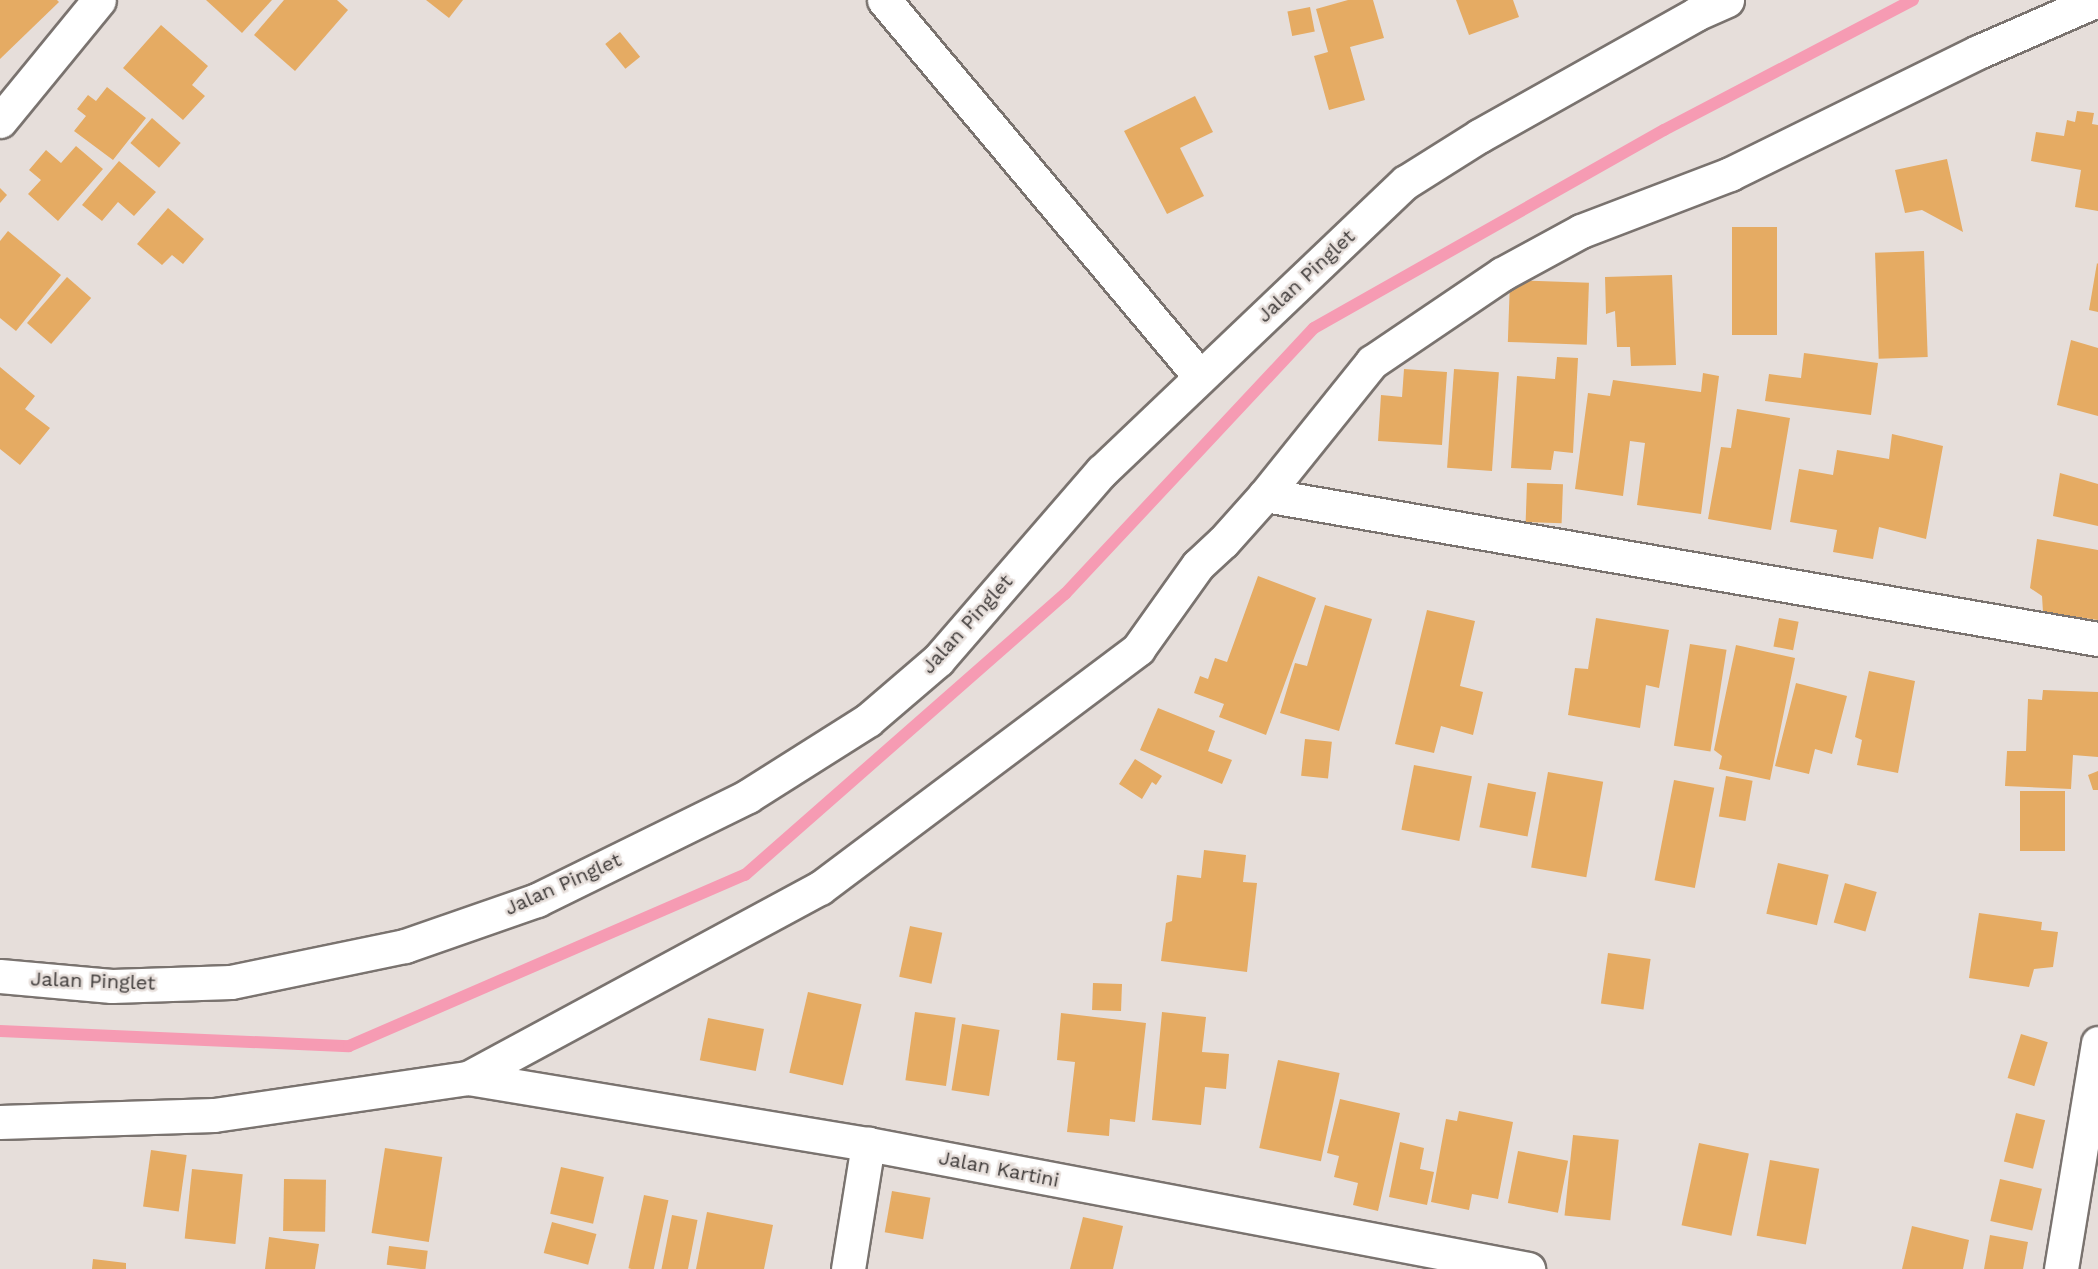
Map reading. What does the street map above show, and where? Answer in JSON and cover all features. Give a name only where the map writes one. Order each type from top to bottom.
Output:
[{"type":"street","points":[[0,121],[99,0]]},
{"type":"street","points":[[884,0],[1199,376]]},
{"type":"street","name":"Jalan Pinglet","points":[[0,976],[112,986],[231,982],[405,946],[537,900],[748,796],[868,720],[938,660],[1102,471],[1199,376],[1406,182],[1479,135],[1696,14],[1727,0]]},
{"type":"street","points":[[0,1122],[214,1115],[468,1078],[820,888],[1138,649],[1198,565],[1223,542],[1264,495],[1372,362],[1502,274],[1581,231],[1730,174],[1978,52],[2097,0]]},
{"type":"street","points":[[1264,495],[2098,639]]},
{"type":"street","points":[[2061,1269],[2098,1043]]},
{"type":"street","name":"Jalan Kartini","points":[[468,1078],[868,1144],[1528,1269]]},
{"type":"street","points":[[848,1269],[868,1144]]},
{"type":"building","points":[[0,0],[57,0],[59,2],[0,59]]},
{"type":"building","points":[[206,0],[272,0],[242,33]]},
{"type":"building","points":[[284,0],[337,0],[348,10],[295,71],[254,35]]},
{"type":"building","points":[[426,0],[463,0],[449,18]]},
{"type":"building","points":[[1348,0],[1373,0],[1384,38],[1350,47],[1365,100],[1329,110],[1314,56],[1328,52],[1316,9]]},
{"type":"building","points":[[1456,0],[1513,0],[1519,17],[1469,35]]},
{"type":"building","points":[[1310,7],[1315,32],[1292,36],[1287,11]]},
{"type":"building","points":[[161,25],[208,66],[192,85],[205,96],[183,120],[123,68]]},
{"type":"building","points":[[620,32],[640,57],[625,69],[605,44]]},
{"type":"building","points":[[107,87],[146,118],[113,160],[74,131],[86,116],[77,109],[88,95],[96,101]]},
{"type":"building","points":[[1195,96],[1213,132],[1180,148],[1204,196],[1167,214],[1124,131]]},
{"type":"building","points":[[2077,111],[2094,113],[2092,124],[2098,125],[2098,211],[2075,207],[2081,170],[2031,161],[2036,132],[2064,136],[2067,120],[2075,122]]},
{"type":"building","points":[[152,118],[181,143],[159,168],[130,143]]},
{"type":"building","points":[[76,146],[103,169],[58,221],[28,194],[41,180],[29,170],[46,150],[61,163]]},
{"type":"building","points":[[1947,159],[1963,232],[1922,210],[1905,213],[1895,170]]},
{"type":"building","points":[[119,161],[156,192],[134,216],[118,202],[102,221],[82,205]]},
{"type":"building","points":[[0,188],[7,195],[0,203]]},
{"type":"building","points":[[168,208],[204,239],[183,264],[172,255],[162,265],[137,244]]},
{"type":"building","points":[[1732,227],[1777,227],[1777,335],[1732,335]]},
{"type":"building","points":[[8,231],[61,275],[16,331],[0,318],[0,241]]},
{"type":"building","points":[[1924,251],[1928,357],[1879,359],[1875,253]]},
{"type":"building","points":[[2098,264],[2098,312],[2089,310]]},
{"type":"building","points":[[1672,275],[1676,365],[1631,366],[1630,347],[1617,347],[1615,311],[1606,314],[1605,277]]},
{"type":"building","points":[[67,277],[91,298],[51,344],[27,323]]},
{"type":"building","points":[[1510,280],[1589,283],[1587,345],[1508,342]]},
{"type":"building","points":[[2071,340],[2098,348],[2098,416],[2057,405]]},
{"type":"building","points":[[1804,353],[1878,363],[1871,415],[1765,401],[1769,374],[1801,378]]},
{"type":"building","points":[[1557,357],[1578,358],[1573,453],[1554,451],[1551,470],[1511,468],[1517,376],[1555,379]]},
{"type":"building","points":[[0,367],[35,396],[25,409],[50,428],[20,465],[0,449]]},
{"type":"building","points":[[1404,369],[1447,372],[1442,445],[1378,441],[1381,395],[1402,397]]},
{"type":"building","points":[[1454,369],[1499,372],[1492,471],[1447,468]]},
{"type":"building","points":[[1703,373],[1719,376],[1701,514],[1637,505],[1645,443],[1630,441],[1623,496],[1575,489],[1588,393],[1610,396],[1613,380],[1701,392]]},
{"type":"building","points":[[1737,409],[1790,418],[1771,530],[1708,519],[1721,447],[1731,448]]},
{"type":"building","points":[[1892,434],[1943,446],[1926,539],[1879,527],[1873,559],[1833,552],[1837,530],[1790,522],[1799,469],[1833,475],[1837,450],[1889,459]]},
{"type":"building","points":[[2060,473],[2098,484],[2098,526],[2053,516]]},
{"type":"building","points":[[1527,483],[1563,484],[1562,523],[1526,522]]},
{"type":"building","points":[[2037,539],[2098,550],[2098,620],[2043,612],[2042,596],[2030,588]]},
{"type":"building","points":[[1258,576],[1316,598],[1266,735],[1219,717],[1224,704],[1194,693],[1200,676],[1208,679],[1215,658],[1227,662]]},
{"type":"building","points":[[1325,605],[1372,619],[1339,731],[1280,713],[1295,663],[1307,666]]},
{"type":"building","points":[[1427,610],[1475,621],[1460,686],[1483,692],[1473,735],[1441,726],[1434,753],[1395,744]]},
{"type":"building","points":[[1596,618],[1669,630],[1659,688],[1646,685],[1640,728],[1568,715],[1575,668],[1588,669]]},
{"type":"building","points":[[1779,618],[1799,622],[1793,650],[1773,646]]},
{"type":"building","points":[[1690,644],[1727,650],[1710,752],[1674,746]]},
{"type":"building","points":[[1736,645],[1795,658],[1770,780],[1719,769],[1722,756],[1714,750]]},
{"type":"building","points":[[1869,671],[1915,681],[1898,773],[1857,765],[1862,740],[1855,737]]},
{"type":"building","points":[[1796,683],[1847,696],[1832,754],[1815,749],[1809,774],[1775,766]]},
{"type":"building","points":[[2043,690],[2098,692],[2098,757],[2073,755],[2071,789],[2005,786],[2007,751],[2026,751],[2028,699],[2042,700]]},
{"type":"building","points":[[1158,708],[1215,731],[1208,751],[1232,760],[1222,784],[1140,750]]},
{"type":"building","points":[[1305,739],[1332,742],[1328,779],[1301,776]]},
{"type":"building","points":[[1135,759],[1162,776],[1156,785],[1152,782],[1142,799],[1119,784]]},
{"type":"building","points":[[1414,765],[1472,776],[1459,841],[1401,830]]},
{"type":"building","points":[[2098,771],[2098,790],[2093,790],[2088,775]]},
{"type":"building","points":[[1548,772],[1603,782],[1586,877],[1531,868]]},
{"type":"building","points":[[1726,776],[1753,781],[1745,821],[1719,816]]},
{"type":"building","points":[[1674,780],[1714,788],[1695,888],[1655,880]]},
{"type":"building","points":[[1488,783],[1536,792],[1528,837],[1479,827]]},
{"type":"building","points":[[2020,791],[2065,791],[2065,851],[2020,851]]},
{"type":"building","points":[[1204,850],[1246,855],[1243,882],[1257,883],[1247,972],[1161,961],[1166,923],[1172,921],[1177,875],[1201,878]]},
{"type":"building","points":[[1778,863],[1829,875],[1817,925],[1766,914]]},
{"type":"building","points":[[1845,883],[1877,892],[1865,932],[1834,922]]},
{"type":"building","points":[[1979,913],[2042,922],[2041,930],[2058,932],[2053,967],[2034,969],[2029,987],[1969,978]]},
{"type":"building","points":[[910,926],[942,933],[931,984],[899,977]]},
{"type":"building","points":[[1608,953],[1651,959],[1643,1009],[1601,1004]]},
{"type":"building","points":[[1093,983],[1122,984],[1121,1011],[1092,1010]]},
{"type":"building","points":[[808,992],[862,1004],[843,1085],[789,1073]]},
{"type":"building","points":[[915,1012],[956,1018],[946,1086],[905,1080]]},
{"type":"building","points":[[1162,1012],[1206,1017],[1202,1052],[1229,1054],[1226,1089],[1205,1087],[1201,1125],[1152,1120]]},
{"type":"building","points":[[1061,1013],[1146,1023],[1135,1122],[1110,1119],[1109,1136],[1067,1132],[1075,1062],[1057,1060]]},
{"type":"building","points":[[708,1018],[764,1029],[756,1071],[700,1060]]},
{"type":"building","points":[[962,1024],[1000,1030],[989,1096],[952,1090]]},
{"type":"building","points":[[2021,1034],[2048,1042],[2034,1086],[2008,1078]]},
{"type":"building","points":[[1278,1060],[1340,1073],[1321,1161],[1259,1148]]},
{"type":"building","points":[[1340,1099],[1400,1113],[1378,1211],[1353,1205],[1358,1183],[1334,1177],[1339,1156],[1327,1153]]},
{"type":"building","points":[[1459,1111],[1513,1122],[1498,1199],[1472,1194],[1469,1210],[1431,1202],[1446,1119],[1457,1121]]},
{"type":"building","points":[[2016,1113],[2045,1120],[2033,1169],[2004,1162]]},
{"type":"building","points":[[1573,1135],[1619,1140],[1610,1220],[1565,1216]]},
{"type":"building","points":[[1400,1142],[1424,1148],[1420,1169],[1434,1172],[1427,1205],[1389,1197]]},
{"type":"building","points":[[1699,1143],[1749,1154],[1731,1236],[1682,1225]]},
{"type":"building","points":[[385,1148],[442,1157],[429,1242],[372,1233]]},
{"type":"building","points":[[151,1150],[187,1155],[179,1211],[143,1206]]},
{"type":"building","points":[[1518,1151],[1568,1161],[1558,1213],[1508,1203]]},
{"type":"building","points":[[1770,1160],[1819,1169],[1806,1245],[1757,1236]]},
{"type":"building","points":[[561,1167],[604,1177],[593,1224],[550,1214]]},
{"type":"building","points":[[192,1169],[243,1174],[235,1244],[185,1239]]},
{"type":"building","points":[[284,1179],[326,1180],[325,1232],[283,1231]]},
{"type":"building","points":[[2000,1179],[2042,1189],[2032,1231],[1990,1221]]},
{"type":"building","points":[[892,1191],[930,1198],[923,1239],[885,1232]]},
{"type":"building","points":[[644,1195],[668,1200],[654,1269],[628,1268]]},
{"type":"building","points":[[707,1212],[773,1225],[764,1269],[696,1269]]},
{"type":"building","points":[[672,1215],[698,1220],[688,1269],[662,1269]]},
{"type":"building","points":[[1083,1217],[1123,1226],[1113,1269],[1070,1269]]},
{"type":"building","points":[[552,1222],[596,1234],[588,1265],[544,1253]]},
{"type":"building","points":[[1912,1226],[1969,1240],[1963,1269],[1902,1269]]},
{"type":"building","points":[[1990,1235],[2028,1242],[2023,1269],[1984,1269]]},
{"type":"building","points":[[269,1237],[319,1244],[315,1269],[265,1269]]},
{"type":"building","points":[[389,1246],[428,1251],[425,1269],[387,1265]]},
{"type":"building","points":[[93,1259],[126,1263],[126,1269],[92,1269]]},
{"type":"waterway","points":[[0,1031],[349,1046],[745,875],[1065,594],[1314,328],[1664,130],[1913,0]]}]
